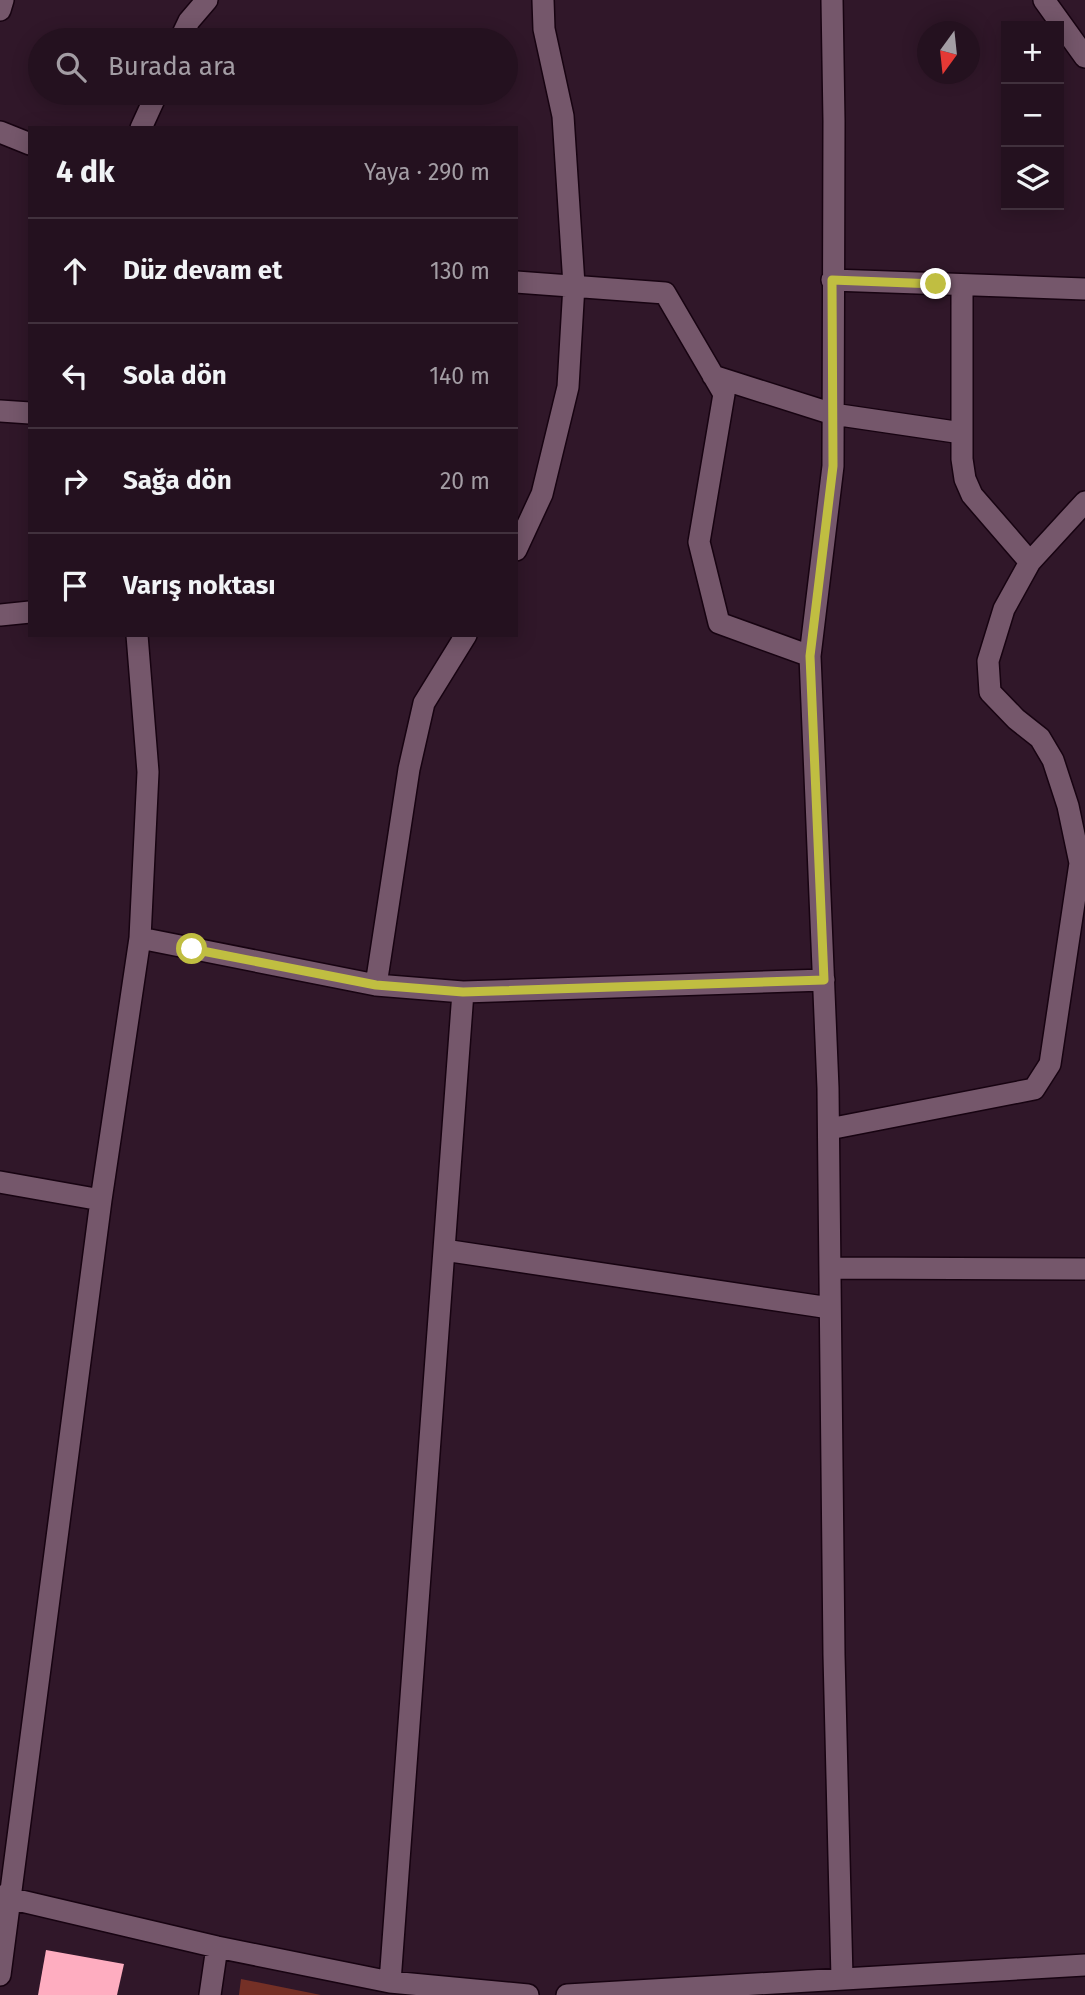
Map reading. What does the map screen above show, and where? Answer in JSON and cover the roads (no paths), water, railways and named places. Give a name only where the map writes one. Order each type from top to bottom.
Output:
[{"type":"street","points":[[0,10],[3,0]]},
{"type":"street","points":[[185,28],[207,0]]},
{"type":"street","points":[[518,546],[542,494],[568,387],[574,285],[563,116],[544,29],[543,0]]},
{"type":"street","points":[[832,0],[833,466],[810,656],[829,1129],[834,1655],[842,1978]]},
{"type":"street","points":[[1044,0],[1085,57]]},
{"type":"street","points":[[142,126],[152,105]]},
{"type":"street","points":[[0,132],[28,144]]},
{"type":"street","points":[[832,280],[1085,289]]},
{"type":"street","points":[[518,282],[665,293],[724,394],[699,542],[719,623],[810,656]]},
{"type":"street","points":[[962,285],[962,433],[965,479],[972,495],[1030,562]]},
{"type":"street","points":[[713,376],[833,414],[962,433]]},
{"type":"street","points":[[0,411],[28,413]]},
{"type":"street","points":[[829,1129],[1034,1089],[1050,1065],[1082,863],[1053,760],[1040,738],[1016,719],[990,692],[988,662],[1004,610],[1030,562],[1085,502]]},
{"type":"street","points":[[0,615],[28,612]]},
{"type":"street","points":[[0,1975],[5,1897],[140,938],[148,772],[137,637]]},
{"type":"street","points":[[376,985],[409,769],[425,703],[465,637]]},
{"type":"street","points":[[140,938],[376,985],[463,992],[824,980]]},
{"type":"street","points":[[390,1982],[463,992]]},
{"type":"street","points":[[0,1182],[101,1200]]},
{"type":"street","points":[[444,1250],[830,1308]]},
{"type":"street","points":[[830,1268],[1085,1269]]},
{"type":"street","points":[[5,1897],[217,1947],[390,1982],[528,1995]]},
{"type":"street","points":[[210,1995],[217,1947]]},
{"type":"street","points":[[567,1995],[1085,1965]]}]
